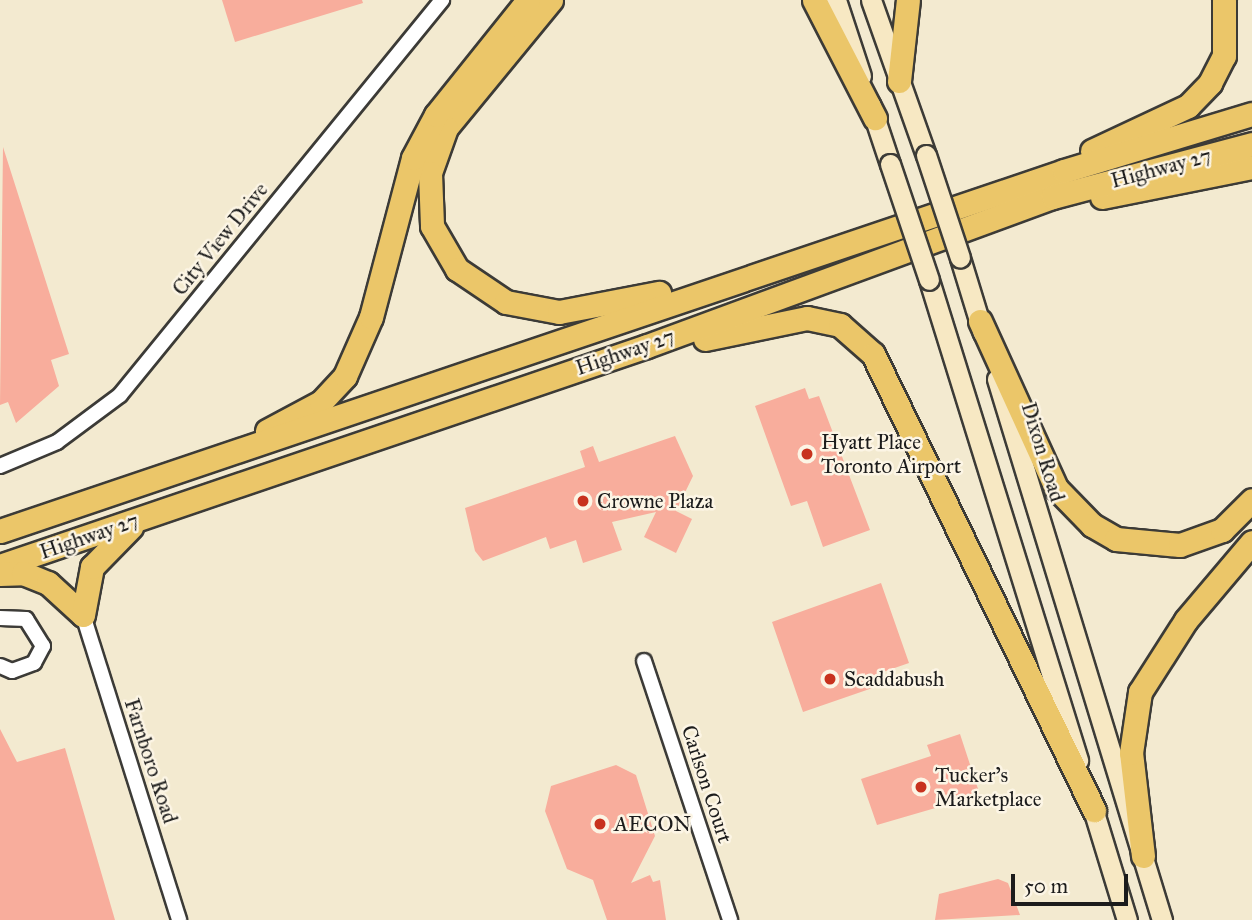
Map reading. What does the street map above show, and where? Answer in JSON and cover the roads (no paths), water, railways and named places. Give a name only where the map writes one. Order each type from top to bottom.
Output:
[{"type":"main road","points":[[183,473],[321,402],[345,376],[371,317],[412,158],[436,115],[528,0]]},
{"type":"main road","points":[[551,0],[446,128],[428,196],[442,247],[482,290],[506,302],[559,312],[721,285]]},
{"type":"main road","points":[[814,0],[875,118]]},
{"type":"main road","points":[[836,0],[929,280],[1127,920]]},
{"type":"main road","name":"Dixon Road","points":[[871,0],[926,155],[980,321],[1162,920]]},
{"type":"main road","points":[[899,81],[908,0]]},
{"type":"main road","points":[[1064,171],[1097,147],[1188,106],[1210,83],[1224,56],[1223,0]]},
{"type":"main road","name":"Highway 27","points":[[0,531],[183,473],[721,285],[1064,171],[1252,114]]},
{"type":"main road","name":"Highway 27","points":[[0,566],[647,346],[1053,197],[1252,144]]},
{"type":"main road","points":[[1053,197],[1115,196],[1252,167]]},
{"type":"main road","points":[[647,346],[807,318],[858,337],[873,354],[1094,810]]},
{"type":"main road","points":[[980,321],[1056,488],[1092,525],[1116,539],[1180,545],[1222,530],[1252,500]]},
{"type":"main road","points":[[83,615],[92,567],[142,519]]},
{"type":"main road","points":[[1143,856],[1131,753],[1140,692],[1186,620],[1252,542]]},
{"type":"main road","points":[[0,574],[23,573],[48,583],[83,615]]},
{"type":"street","name":"City View Drive","points":[[0,466],[57,442],[120,395],[442,0]]},
{"type":"street","name":"Farnboro Road","points":[[83,615],[179,920]]},
{"type":"street","points":[[0,618],[26,619],[43,646],[34,663],[12,671],[0,666]]},
{"type":"street","name":"Carlson Court","points":[[644,661],[730,920]]},
{"type":"place","name":"Hyatt Place Toronto Airport","points":[[807,454]]},
{"type":"place","name":"Crowne Plaza","points":[[583,501]]},
{"type":"place","name":"Scaddabush","points":[[830,679]]},
{"type":"place","name":"Tucker's Marketplace","points":[[921,787]]},
{"type":"place","name":"AECON","points":[[600,824]]}]
